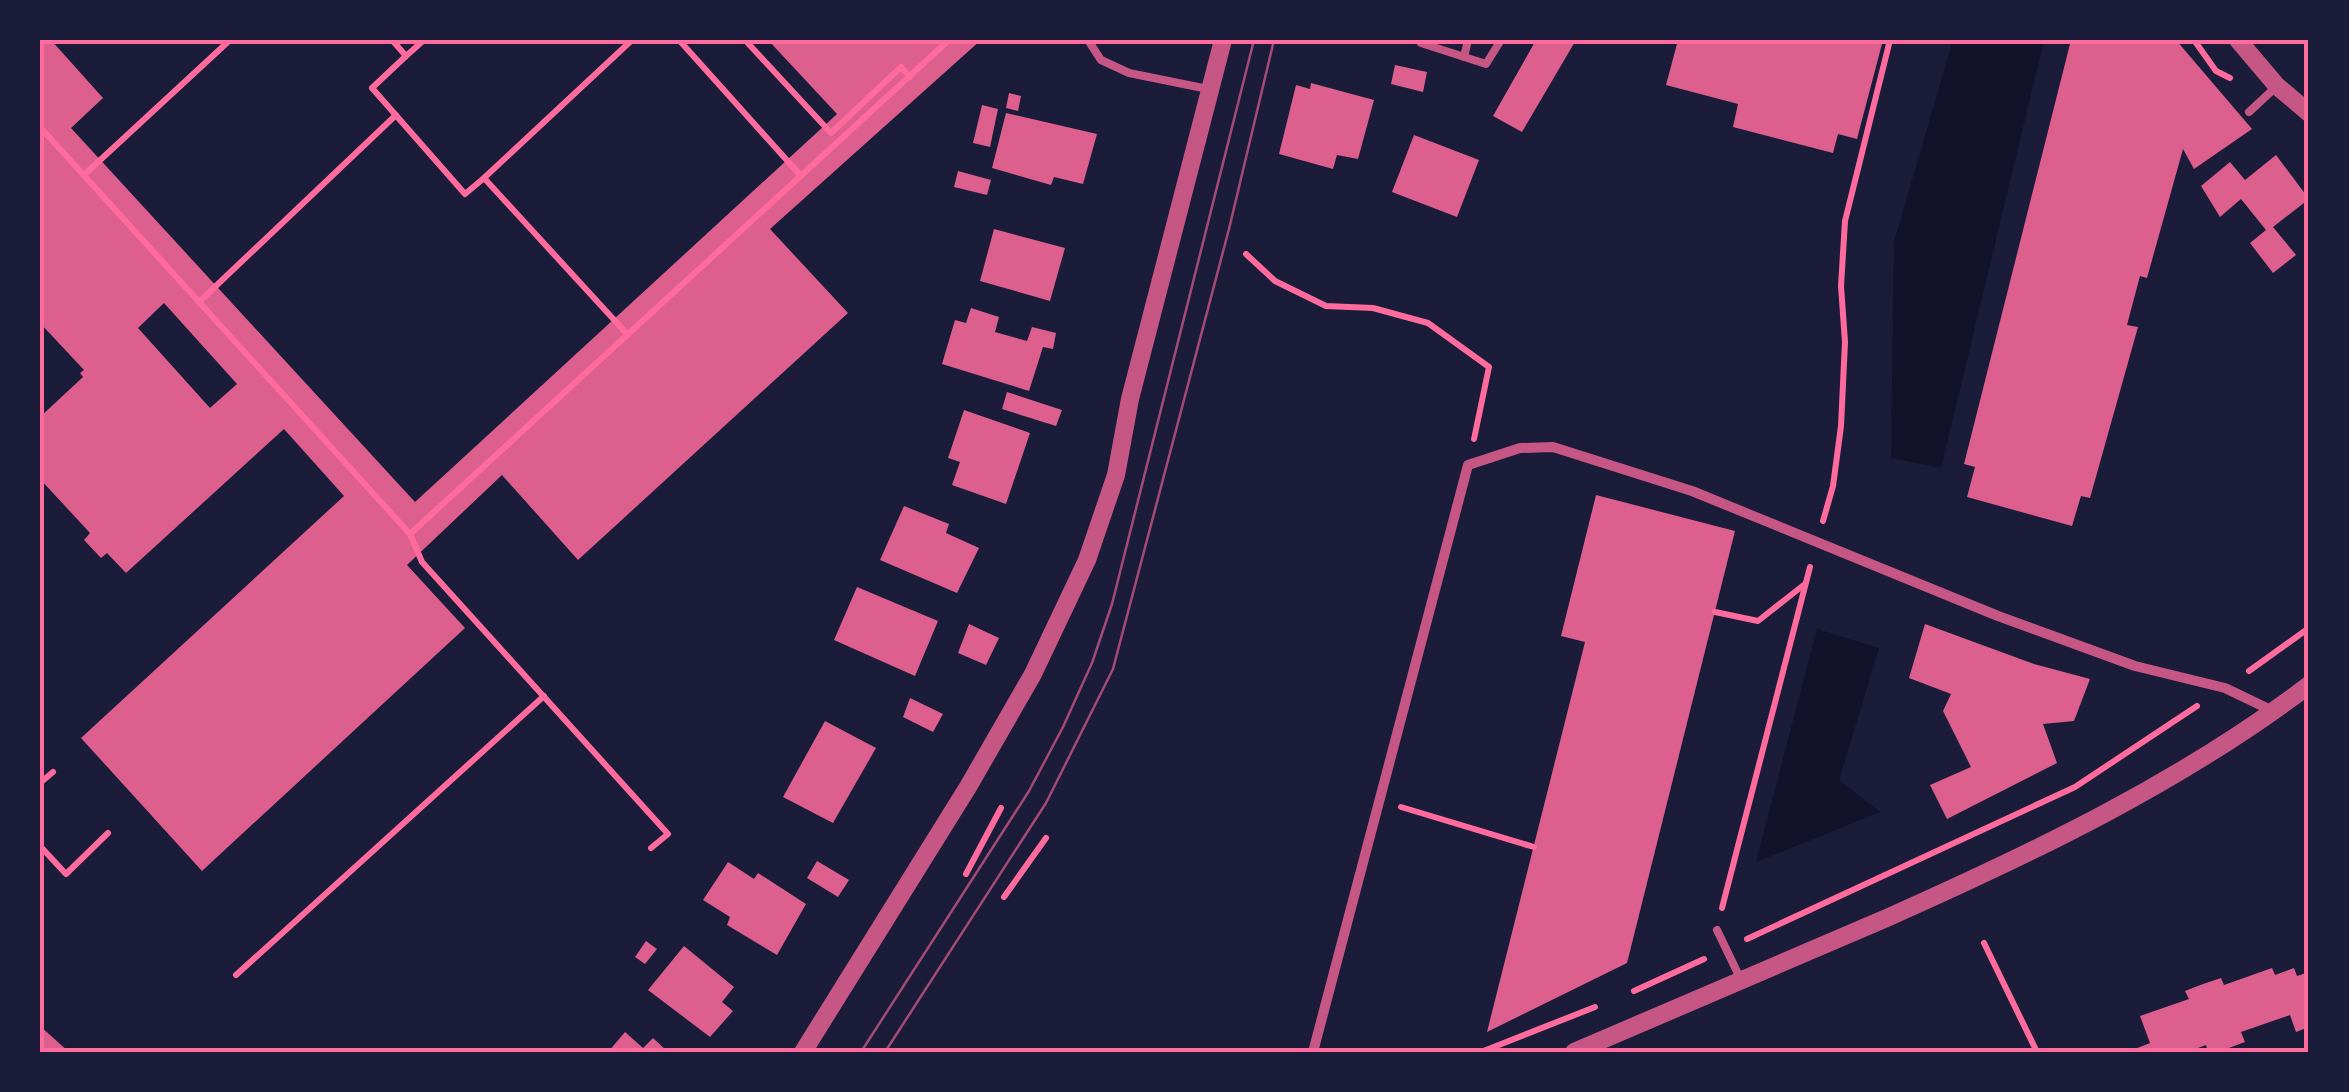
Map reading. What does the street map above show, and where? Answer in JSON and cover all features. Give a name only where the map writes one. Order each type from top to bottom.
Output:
[{"type":"street","points":[[803,1052],[1033,674],[1087,560],[1116,475],[1130,399],[1223,40]]},
{"type":"street","points":[[2238,40],[2276,86],[2309,113]]},
{"type":"street","points":[[1314,1052],[1468,465],[1520,448],[1554,448],[1692,491],[1817,540],[1867,565],[2083,648],[2135,666],[2226,688],[2274,712]]},
{"type":"street","points":[[1574,1052],[1742,982],[2096,820],[2274,712],[2309,686]]},
{"type":"lane","points":[[1088,40],[1100,60],[1129,73],[1210,90]]},
{"type":"lane","points":[[1464,57],[1468,40]]},
{"type":"lane","points":[[1421,44],[1486,64],[1501,40]]},
{"type":"lane","points":[[2249,112],[2276,86]]},
{"type":"lane","points":[[1717,930],[1742,982]]},
{"type":"path","points":[[84,175],[230,40]]},
{"type":"path","points":[[392,40],[406,56]]},
{"type":"path","points":[[424,40],[372,88],[465,194],[632,40]]},
{"type":"path","points":[[679,40],[801,176]]},
{"type":"path","points":[[745,40],[830,133],[901,68],[910,77]]},
{"type":"path","points":[[410,534],[949,40]]},
{"type":"path","points":[[1717,930],[1833,486],[1845,342],[1841,286],[1845,221],[1890,40]]},
{"type":"path","points":[[199,302],[396,114]]},
{"type":"path","points":[[40,127],[410,534],[422,562],[668,834],[651,848]]},
{"type":"path","points":[[484,178],[628,335]]},
{"type":"path","points":[[1246,254],[1276,281],[1326,306],[1373,308],[1428,323],[1489,367],[1468,465]]},
{"type":"path","points":[[1715,612],[1758,621],[1806,583]]},
{"type":"path","points":[[1618,998],[2075,787],[2309,628]]},
{"type":"path","points":[[236,975],[544,696]]},
{"type":"path","points":[[40,783],[53,772]]},
{"type":"path","points":[[1380,802],[1534,847]]},
{"type":"path","points":[[966,874],[1001,808]]},
{"type":"path","points":[[40,846],[66,874],[108,834]]},
{"type":"path","points":[[1004,896],[1046,838]]},
{"type":"path","points":[[1984,943],[2037,1052]]},
{"type":"path","points":[[1481,1052],[1601,1005]]},
{"type":"shaded area","points":[[1953,40],[2044,40],[1941,468],[1891,458],[1894,242]]},
{"type":"shaded area","points":[[1817,629],[1879,648],[1839,780],[1880,812],[1756,862]]},
{"type":"building","points":[[40,40],[51,40],[103,98],[71,128],[415,502],[837,114],[768,40],[981,40],[770,229],[848,313],[578,560],[502,475],[407,565],[465,628],[202,871],[81,738],[344,496],[284,429],[126,573],[107,553],[101,558],[84,540],[90,533],[40,479],[40,417],[83,377],[80,373],[84,370],[40,323]],"holes":[[[164,303],[237,384],[210,408],[138,328]]]},
{"type":"building","points":[[1536,40],[1576,40],[1522,132],[1493,116]]},
{"type":"building","points":[[1678,40],[1883,40],[1857,139],[1838,134],[1833,153],[1733,127],[1738,104],[1666,85]]},
{"type":"building","points":[[2071,40],[2176,40],[2252,129],[2194,169],[2183,149],[2147,278],[2140,276],[2127,325],[2138,327],[2090,498],[2081,496],[2072,526],[1967,497],[1975,467],[1964,464]]},
{"type":"building","points":[[1395,65],[1427,72],[1423,92],[1391,84]]},
{"type":"building","points":[[1311,83],[1374,100],[1358,159],[1337,155],[1333,169],[1279,154],[1296,85],[1310,89]]},
{"type":"building","points":[[1009,93],[1021,96],[1018,111],[1006,108]]},
{"type":"building","points":[[982,105],[998,109],[990,147],[973,143]]},
{"type":"building","points":[[1006,113],[1097,134],[1083,184],[1054,177],[1051,185],[992,168]]},
{"type":"building","points":[[1414,135],[1479,160],[1457,217],[1392,192]]},
{"type":"building","points":[[2276,155],[2309,199],[2273,227],[2296,255],[2273,273],[2250,243],[2266,230],[2241,199],[2220,217],[2201,186],[2230,162],[2245,180]]},
{"type":"building","points":[[958,171],[991,180],[987,195],[954,187]]},
{"type":"building","points":[[994,229],[1065,248],[1050,301],[980,281]]},
{"type":"building","points":[[971,308],[999,317],[995,332],[1027,341],[1032,327],[1056,333],[1053,349],[1043,347],[1029,391],[942,364],[955,320],[966,323]]},
{"type":"building","points":[[1007,392],[1062,410],[1056,426],[1002,409]]},
{"type":"building","points":[[964,410],[1030,433],[1006,504],[952,485],[960,462],[948,458]]},
{"type":"building","points":[[1596,495],[1735,531],[1627,963],[1487,1032],[1585,642],[1561,636]]},
{"type":"building","points":[[904,506],[949,524],[946,533],[979,548],[957,593],[880,560]]},
{"type":"building","points":[[857,587],[938,621],[915,676],[834,640]]},
{"type":"building","points":[[969,624],[999,638],[986,665],[958,653]]},
{"type":"building","points":[[1925,624],[2034,664],[2090,679],[2074,721],[2043,724],[2057,763],[1947,819],[1930,785],[1971,767],[1943,711],[1951,694],[1909,678]]},
{"type":"building","points":[[910,698],[943,714],[933,732],[903,717]]},
{"type":"building","points":[[825,721],[876,748],[833,823],[783,797]]},
{"type":"building","points":[[817,861],[849,880],[838,897],[807,878]]},
{"type":"building","points":[[728,862],[754,879],[758,873],[806,904],[777,955],[727,925],[730,917],[703,900]]},
{"type":"building","points":[[646,941],[657,949],[645,964],[635,957]]},
{"type":"building","points":[[684,946],[734,987],[722,1002],[733,1011],[710,1037],[648,990]]},
{"type":"building","points":[[2272,968],[2275,975],[2294,968],[2297,976],[2309,972],[2309,1027],[2296,1032],[2290,1015],[2241,1032],[2245,1042],[2218,1052],[2208,1052],[2206,1045],[2187,1052],[2127,1052],[2150,1043],[2140,1016],[2189,999],[2185,991],[2203,984],[2221,978],[2224,985]]},
{"type":"building","points":[[40,1026],[69,1052],[40,1052]]},
{"type":"building","points":[[625,1032],[643,1048],[653,1038],[668,1052],[608,1052]]},
{"type":"tram line","points":[[861,1052],[1029,791],[1092,663],[1112,604],[1254,40]]},
{"type":"tram line","points":[[885,1052],[1046,803],[1113,669],[1229,229],[1274,40]]}]
